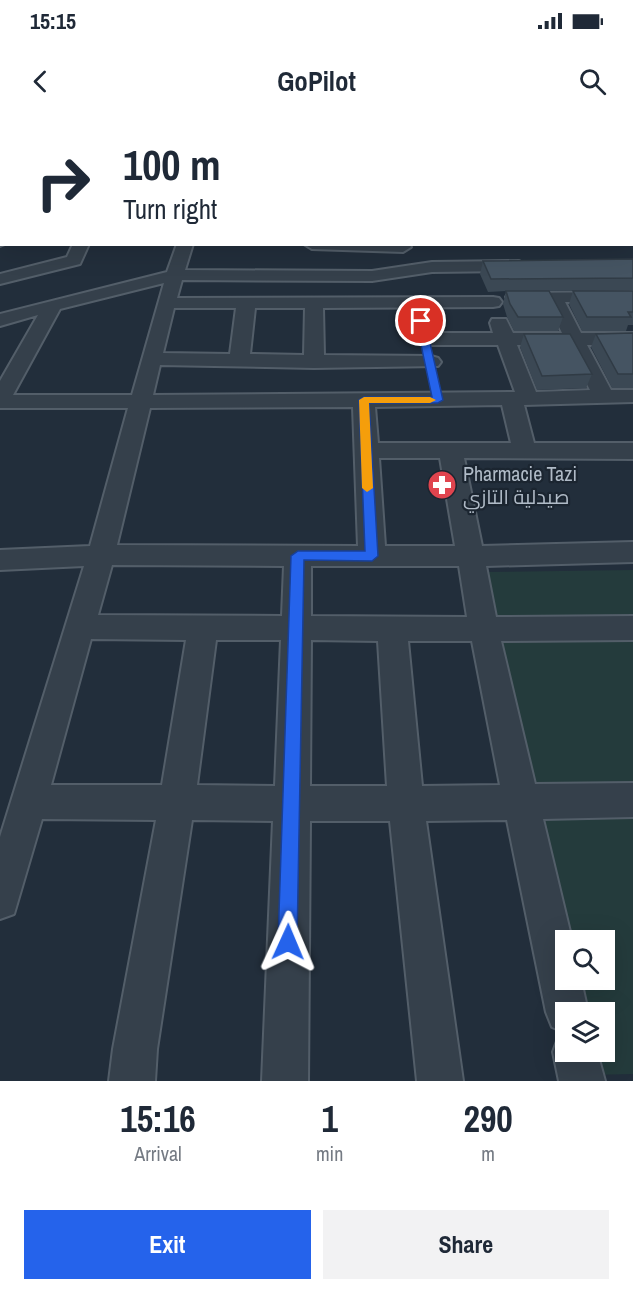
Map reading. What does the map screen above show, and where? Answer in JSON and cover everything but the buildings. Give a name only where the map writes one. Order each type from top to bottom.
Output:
[{"type":"street","points":[[0,896],[80,627],[153,359],[166,303],[184,246]]},
{"type":"street","points":[[403,246],[406,269]]},
{"type":"street","points":[[0,279],[78,252]]},
{"type":"street","points":[[78,252],[59,304],[0,400],[438,400],[633,396]]},
{"type":"street","points":[[463,266],[474,293],[492,300]]},
{"type":"street","points":[[0,320],[176,275],[372,276],[406,269],[533,266]]},
{"type":"street","points":[[326,276],[320,303],[321,362],[327,400]]},
{"type":"street","points":[[166,303],[417,303],[553,297],[605,288],[633,297]]},
{"type":"street","points":[[425,339],[574,339],[629,329],[605,288]]},
{"type":"street","points":[[553,297],[603,396]]},
{"type":"street","points":[[492,300],[519,397],[525,452]]},
{"type":"street","points":[[239,360],[246,303]]},
{"type":"street","points":[[417,303],[438,400]]},
{"type":"street","points":[[0,356],[27,353]]},
{"type":"street","points":[[153,359],[431,362]]},
{"type":"street","points":[[364,400],[372,556]]},
{"type":"street","points":[[365,450],[633,451]]},
{"type":"street","points":[[450,452],[484,629],[565,1002]]},
{"type":"street","points":[[0,560],[100,555],[470,556],[633,552]]},
{"type":"street","points":[[285,1081],[298,556]]},
{"type":"street","points":[[80,627],[633,628]]},
{"type":"street","points":[[132,1081],[135,1049],[177,801],[203,628]]},
{"type":"street","points":[[392,628],[406,804],[440,1081]]},
{"type":"street","points":[[29,802],[406,804],[633,800]]},
{"type":"street","points":[[577,1062],[582,1081]]},
{"type":"green space","points":[[633,570],[633,1074],[590,1075],[587,1062],[615,1062],[615,1002],[574,1002],[571,990],[615,990],[615,930],[564,930],[482,572]]},
{"type":"slow traffic","points":[[367,488],[364,400],[430,400]]},
{"type":"place","name":"Pharmacie Tazi صيدلية التازي","points":[[442,485]]},
{"type":"route","points":[[288,942],[298,556],[372,556],[364,400],[438,400],[421,321]]}]
